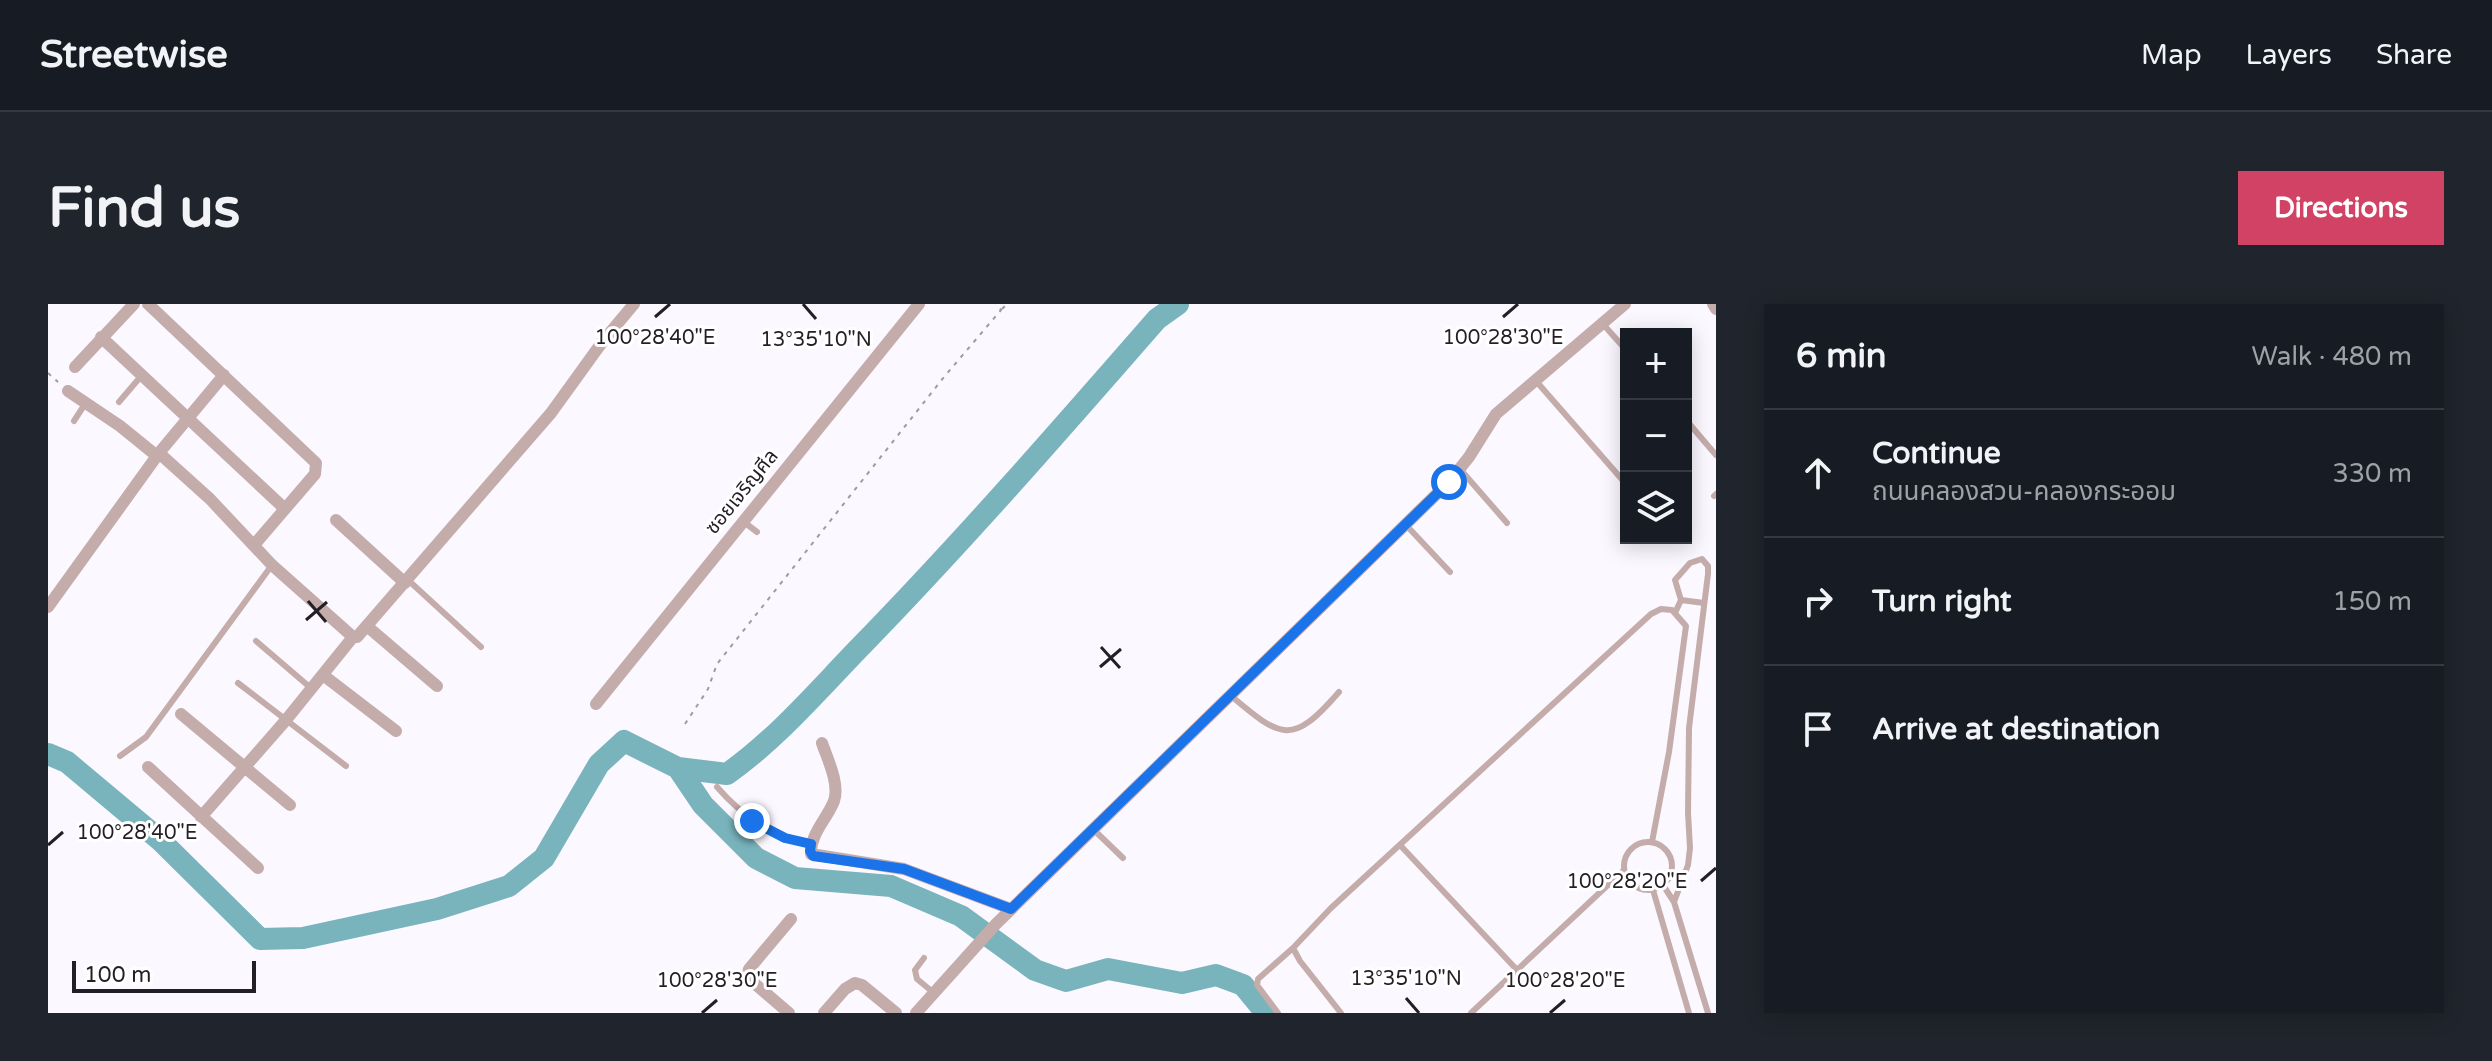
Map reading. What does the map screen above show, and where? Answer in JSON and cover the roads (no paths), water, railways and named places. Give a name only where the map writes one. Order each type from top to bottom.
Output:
[{"type":"street","points":[[75,367],[134,304]]},
{"type":"street","points":[[148,304],[316,463],[315,474],[254,545]]},
{"type":"street","points":[[201,817],[353,637],[368,627],[551,413],[634,304]]},
{"type":"street","name":"ซอยเจริญศีล","points":[[596,704],[919,304]]},
{"type":"street","points":[[916,1013],[1011,909],[1460,469],[1496,414],[1625,304]]},
{"type":"street","points":[[101,337],[285,509]]},
{"type":"street","points":[[48,607],[158,455],[224,375]]},
{"type":"street","points":[[68,391],[120,426],[210,499],[272,565],[353,637]]},
{"type":"street","points":[[336,520],[406,582]]},
{"type":"street","points":[[368,627],[437,686]]},
{"type":"street","points":[[323,675],[396,731]]},
{"type":"street","points":[[181,714],[290,805]]},
{"type":"street","points":[[822,743],[833,779],[835,800],[811,844],[813,856],[904,869],[1011,909]]},
{"type":"street","points":[[148,767],[258,868]]},
{"type":"street","points":[[789,1013],[747,977],[749,969],[791,919]]},
{"type":"street","points":[[824,1013],[845,989],[855,983],[862,985],[896,1013]]},
{"type":"lane","points":[[1602,323],[1620,343]]},
{"type":"lane","points":[[119,402],[142,375]]},
{"type":"lane","points":[[1536,381],[1620,477]]},
{"type":"lane","points":[[74,421],[86,403]]},
{"type":"lane","points":[[1692,427],[1716,455]]},
{"type":"lane","points":[[1460,469],[1507,523]]},
{"type":"lane","points":[[744,522],[757,532]]},
{"type":"lane","points":[[1405,524],[1450,572]]},
{"type":"lane","points":[[1674,902],[1688,865],[1690,848],[1689,728],[1708,566],[1702,559],[1690,563],[1675,580],[1681,600],[1675,613]]},
{"type":"lane","points":[[120,756],[146,737],[272,565]]},
{"type":"lane","points":[[406,582],[481,647]]},
{"type":"lane","points":[[1681,600],[1704,603]]},
{"type":"lane","points":[[1278,1013],[1257,985],[1258,979],[1651,614],[1661,609],[1675,613],[1686,626],[1669,752],[1652,842]]},
{"type":"lane","points":[[256,641],[312,689]]},
{"type":"lane","points":[[238,683],[346,766]]},
{"type":"lane","points":[[1230,695],[1261,721],[1278,730],[1301,729],[1321,713],[1339,692]]},
{"type":"lane","points":[[717,787],[752,821],[785,838],[811,844]]},
{"type":"lane","points":[[1093,829],[1123,858]]},
{"type":"lane","points":[[1652,842],[1665,849],[1672,862],[1670,877],[1653,890],[1631,884],[1624,870],[1626,855],[1637,844],[1652,842]]},
{"type":"lane","points":[[1400,845],[1518,971]]},
{"type":"lane","points":[[1471,1013],[1624,870]]},
{"type":"lane","points":[[1663,885],[1674,902],[1708,1013]]},
{"type":"lane","points":[[1653,890],[1689,1013]]},
{"type":"lane","points":[[1293,948],[1341,1013]]},
{"type":"lane","points":[[924,958],[915,975],[934,993]]},
{"type":"waterway","points":[[48,754],[67,762],[160,840],[260,939],[303,938],[437,909],[509,886],[544,858],[599,764],[624,741],[678,768],[727,774],[764,745],[938,564],[1157,319],[1178,304]]},
{"type":"waterway","points":[[678,768],[703,805],[756,858],[795,878],[891,886],[961,916],[1035,970],[1066,981],[1108,969],[1182,983],[1216,975],[1243,985],[1266,1013]]}]
